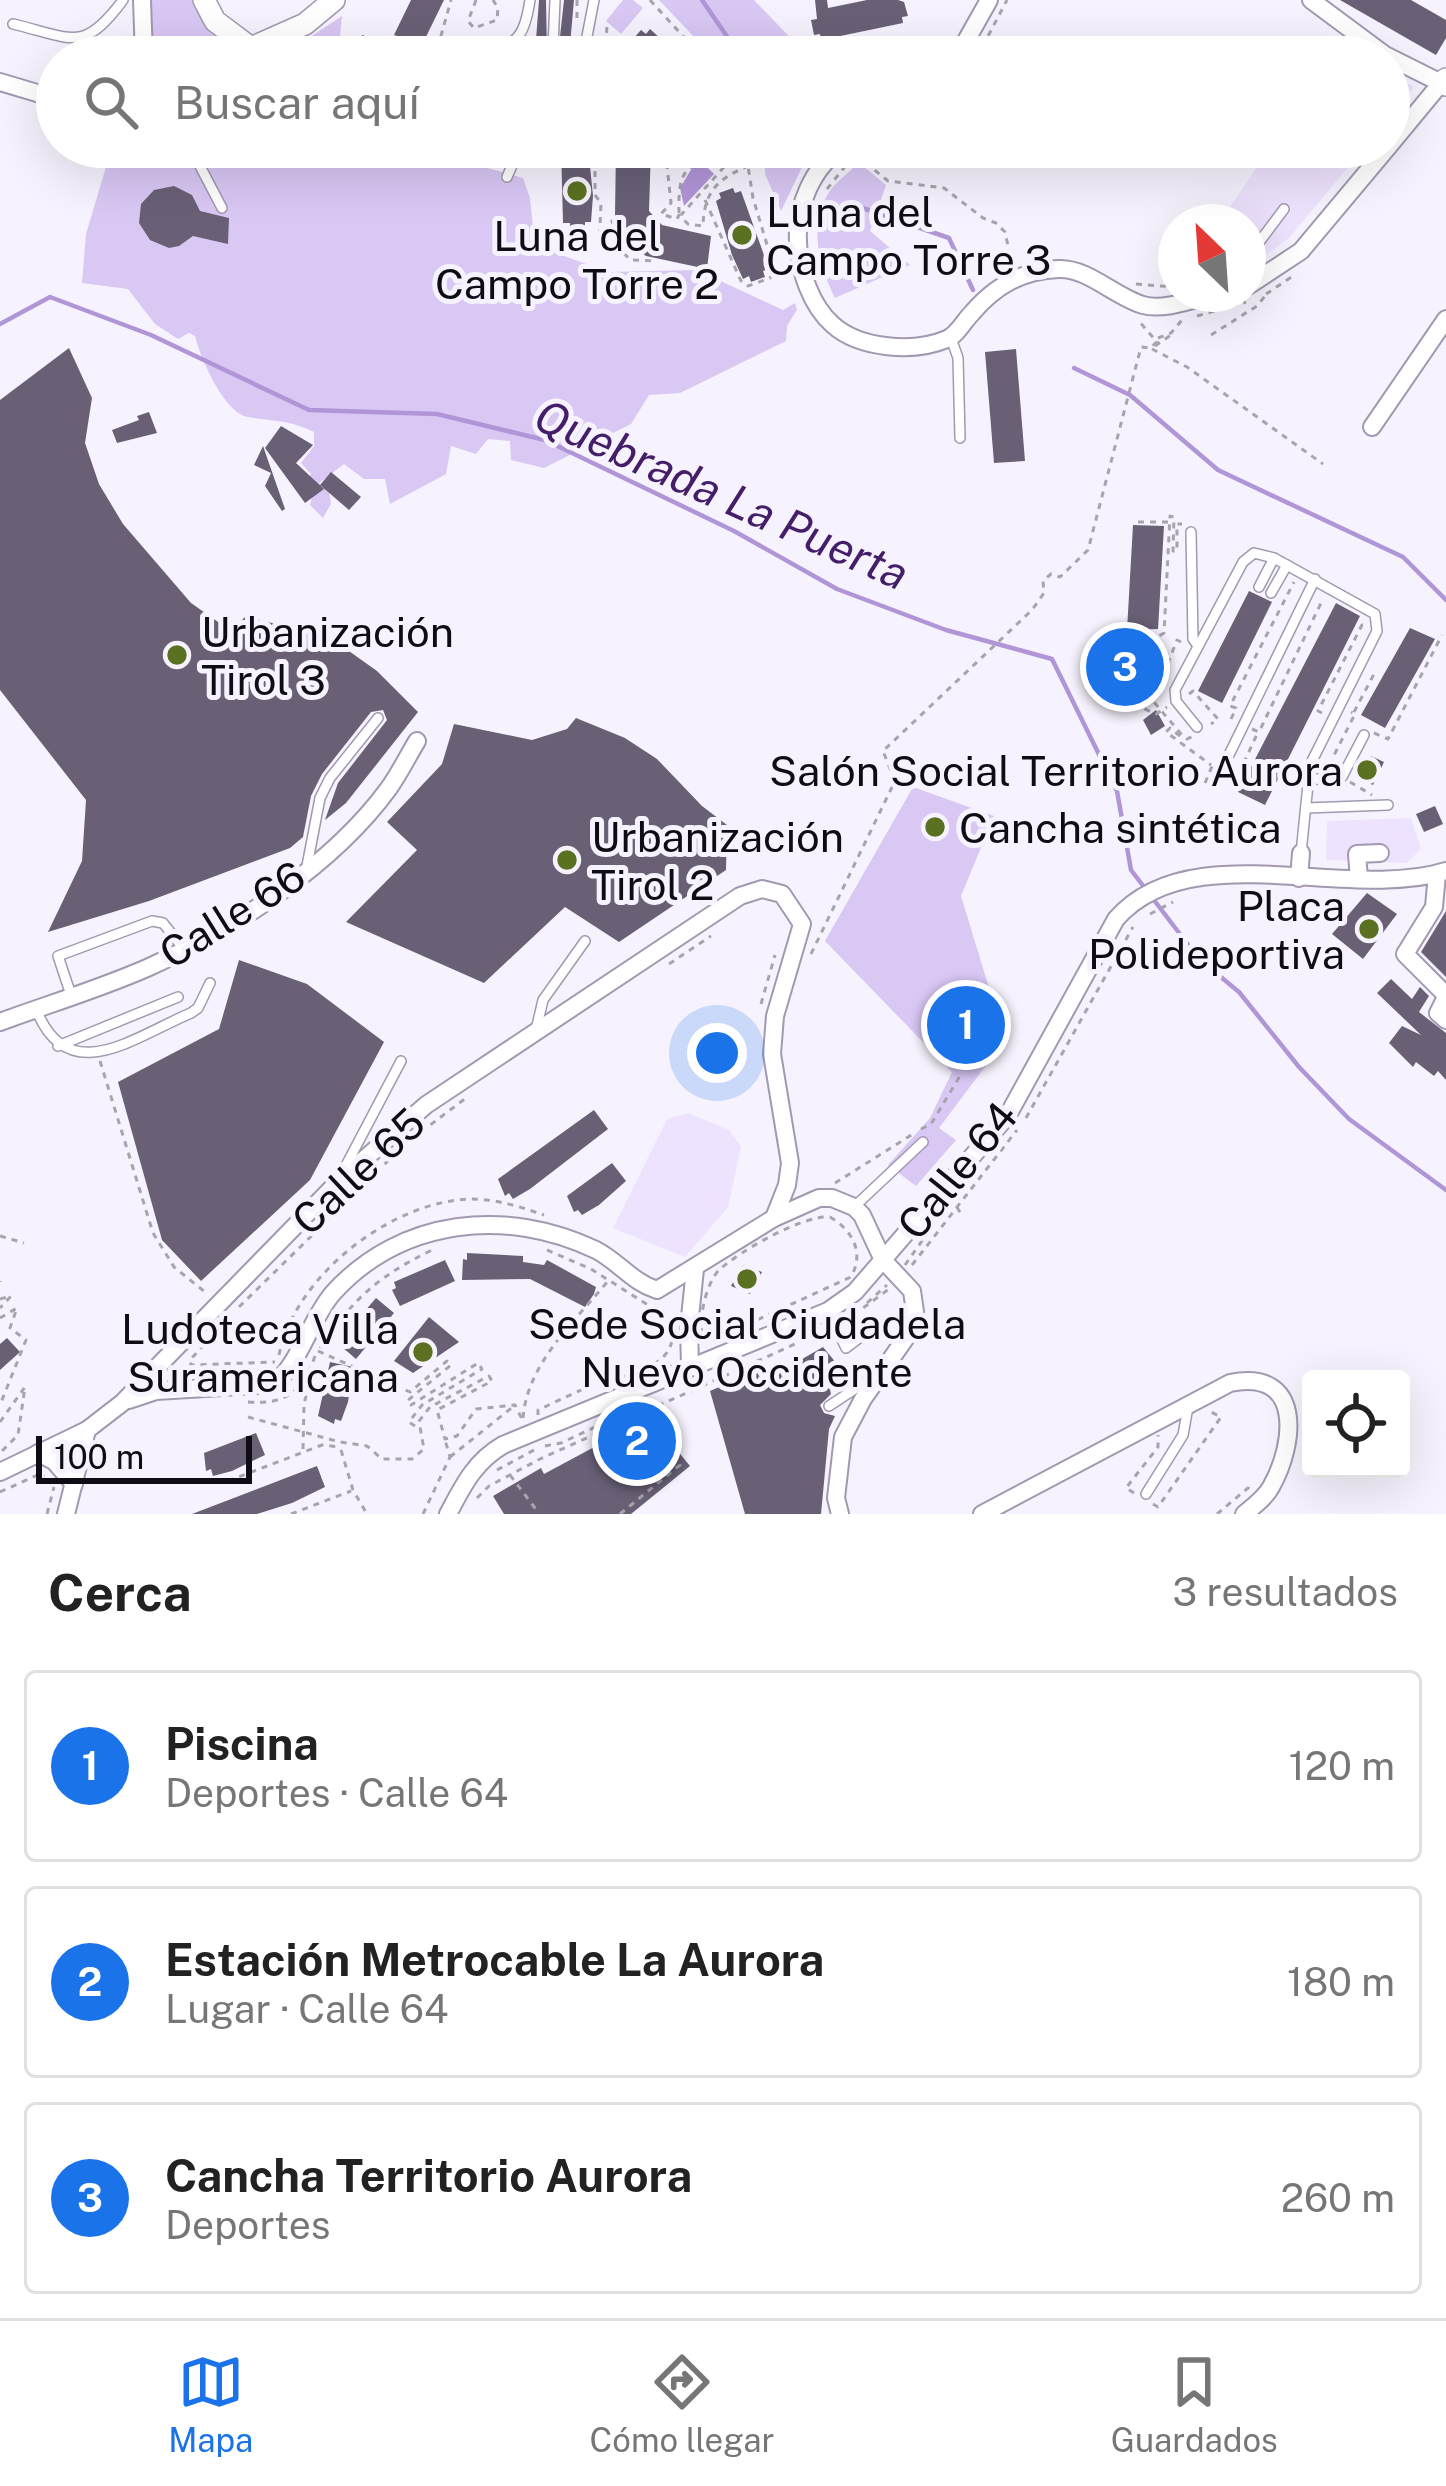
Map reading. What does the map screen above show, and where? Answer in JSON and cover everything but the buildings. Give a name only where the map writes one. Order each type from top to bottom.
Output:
[{"type":"street","points":[[142,0],[143,36]]},
{"type":"street","points":[[204,0],[228,36]]},
{"type":"street","points":[[969,36],[989,0]]},
{"type":"street","points":[[1311,0],[1359,36]]},
{"type":"street","points":[[278,36],[304,24],[325,2]]},
{"type":"street","points":[[1410,66],[1444,82],[1410,122]]},
{"type":"street","points":[[0,82],[36,93]]},
{"type":"street","points":[[823,168],[800,207],[799,262],[812,295],[832,325],[868,343],[908,347],[951,338],[1019,270],[1069,270],[1143,305],[1158,303]]},
{"type":"street","points":[[1266,275],[1301,251],[1371,168]]},
{"type":"street","points":[[1372,427],[1446,320]]},
{"type":"street","name":"Calle 66","points":[[0,1022],[185,950],[226,927],[306,871],[388,789],[417,741]]},
{"type":"street","points":[[1359,879],[1357,854],[1380,853]]},
{"type":"street","points":[[1299,878],[1301,854]]},
{"type":"street","name":"Calle 64","points":[[448,1514],[485,1455],[690,1366],[832,1320],[856,1292],[894,1270],[1008,1115],[1116,919],[1135,911],[1172,880],[1224,876],[1359,879],[1442,873],[1434,907],[1405,954],[1446,996],[1438,1013],[1446,1020]]},
{"type":"street","name":"Calle 65","points":[[0,1472],[87,1430],[122,1403],[336,1184],[426,1105],[740,896],[762,889],[782,894],[802,924],[793,954]]},
{"type":"street","points":[[774,1218],[790,1163],[772,1054],[782,982],[793,954]]},
{"type":"street","points":[[790,1163],[819,1198]]},
{"type":"street","points":[[122,1403],[156,1391],[273,1384],[286,1376],[323,1306],[351,1275],[397,1246],[432,1232],[498,1223],[547,1232],[601,1253],[639,1285],[656,1291],[774,1218],[819,1198],[832,1198],[854,1207],[912,1291],[915,1312],[912,1329],[843,1438],[836,1498],[840,1514]]},
{"type":"street","points":[[690,1366],[695,1269]]},
{"type":"street","points":[[982,1514],[1230,1383],[1245,1380],[1272,1387],[1292,1420],[1270,1489],[1244,1514]]},
{"type":"street","points":[[66,1514],[87,1430]]},
{"type":"street","points":[[38,1453],[54,1461],[74,1484]]},
{"type":"lane","points":[[92,36],[123,0]]},
{"type":"lane","points":[[520,36],[526,29],[530,0]]},
{"type":"lane","points":[[554,36],[555,0]]},
{"type":"lane","points":[[587,36],[594,0]]},
{"type":"lane","points":[[13,24],[65,36]]},
{"type":"lane","points":[[201,168],[222,208]]},
{"type":"lane","points":[[507,177],[511,168]]},
{"type":"lane","points":[[1266,234],[1284,209]]},
{"type":"lane","points":[[951,338],[958,358],[960,438]]},
{"type":"lane","points":[[1188,528],[1193,639],[1198,646]]},
{"type":"lane","points":[[1201,732],[1176,701],[1175,690],[1243,562],[1254,553],[1274,558],[1367,607],[1377,632],[1312,760],[1301,854]]},
{"type":"lane","points":[[1258,587],[1274,558]]},
{"type":"lane","points":[[1271,592],[1285,567]]},
{"type":"lane","points":[[1225,763],[1314,582]]},
{"type":"lane","points":[[306,871],[320,798],[339,765],[378,718]]},
{"type":"lane","points":[[1307,780],[1342,777],[1369,734]]},
{"type":"lane","points":[[1306,808],[1388,805]]},
{"type":"lane","points":[[71,995],[58,956],[152,921],[163,923],[185,950]]},
{"type":"lane","points":[[535,1036],[543,1000],[585,941]]},
{"type":"lane","points":[[36,1009],[58,1046],[75,1054],[98,1052],[190,1013],[198,1008],[210,983]]},
{"type":"lane","points":[[58,1046],[178,997]]},
{"type":"lane","points":[[336,1184],[400,1061]]},
{"type":"lane","points":[[854,1207],[923,1142]]},
{"type":"lane","points":[[832,1320],[846,1348],[862,1336]]},
{"type":"lane","points":[[829,1406],[883,1370]]},
{"type":"lane","points":[[1146,1494],[1183,1435],[1188,1407]]},
{"type":"path","points":[[441,36],[452,0]]},
{"type":"path","points":[[476,0],[468,21],[474,28],[497,20],[502,0]]},
{"type":"path","points":[[493,0],[498,8]]},
{"type":"path","points":[[577,0],[577,35]]},
{"type":"path","points":[[650,0],[683,36]]},
{"type":"path","points":[[988,36],[1007,0]]},
{"type":"path","points":[[606,36],[607,26]]},
{"type":"path","points":[[595,168],[595,195],[602,203],[599,248],[612,221],[620,250],[631,260],[655,261]]},
{"type":"path","points":[[667,168],[671,203],[661,214],[704,226],[709,191],[743,168]]},
{"type":"path","points":[[678,227],[678,181],[688,168]]},
{"type":"path","points":[[678,217],[723,168]]},
{"type":"path","points":[[705,200],[742,281],[748,286],[770,278],[774,268],[748,168]]},
{"type":"path","points":[[822,196],[838,168]]},
{"type":"path","points":[[872,168],[888,181],[944,188],[996,223],[1005,232],[1019,270]]},
{"type":"path","points":[[1152,347],[1172,333],[1179,321],[1265,294],[1257,306],[1211,335]]},
{"type":"path","points":[[1131,311],[1156,338]]},
{"type":"path","points":[[1152,347],[1156,338],[1172,333]]},
{"type":"path","points":[[793,954],[808,959],[895,781],[883,751],[1032,610],[1044,593],[1043,581],[1051,574],[1060,577],[1088,550],[1141,347],[1152,347],[1187,367],[1323,464]]},
{"type":"path","points":[[1124,678],[1129,658],[1145,657],[1129,654],[1130,649],[1146,649],[1126,643],[1143,645],[1164,633],[1170,522],[1174,517],[1174,555],[1185,555],[1188,528]]},
{"type":"path","points":[[1138,522],[1170,522]]},
{"type":"path","points":[[1285,567],[1296,577],[1243,677],[1230,706],[1236,708],[1230,719],[1244,719],[1259,732],[1326,592],[1314,582]]},
{"type":"path","points":[[1317,728],[1324,715],[1318,711],[1362,625],[1369,628],[1374,622]]},
{"type":"path","points":[[1183,635],[1186,640],[1184,644],[1177,640],[1153,701],[1187,739],[1218,719],[1193,691],[1183,695],[1190,682]]},
{"type":"path","points":[[1369,734],[1388,740],[1442,635]]},
{"type":"path","points":[[1241,668],[1243,677]]},
{"type":"path","points":[[1366,670],[1382,677]]},
{"type":"path","points":[[1353,713],[1374,674]]},
{"type":"path","points":[[1138,680],[1109,676],[1111,694],[1156,715],[1162,712]]},
{"type":"path","points":[[1182,734],[1170,728],[1166,732],[1212,766],[1205,783]]},
{"type":"path","points":[[1328,767],[1335,770],[1342,759]]},
{"type":"path","points":[[1349,781],[1368,791]]},
{"type":"path","points":[[483,1481],[541,1447],[561,1443],[868,1308],[894,1270],[1010,1136],[1135,911],[1184,897]]},
{"type":"path","points":[[665,966],[716,932]]},
{"type":"path","points":[[98,1052],[160,1250],[220,1305]]},
{"type":"path","points":[[833,1184],[931,1124],[960,1076]]},
{"type":"path","points":[[422,1131],[467,1098]]},
{"type":"path","points":[[393,1156],[238,1308],[196,1352],[191,1365],[278,1361],[294,1314],[341,1255],[376,1230],[430,1207],[467,1199],[498,1201],[561,1221]]},
{"type":"path","points":[[956,1205],[962,1216]]},
{"type":"path","points":[[830,1217],[848,1230],[858,1262],[846,1281],[711,1341],[704,1341],[700,1334],[710,1282],[720,1270],[806,1219],[830,1217]]},
{"type":"path","points":[[0,1236],[24,1244]]},
{"type":"path","points":[[238,1402],[265,1404],[290,1397],[303,1386],[317,1351],[352,1301],[400,1266],[446,1243]]},
{"type":"path","points":[[534,1245],[609,1280],[639,1302],[657,1304]]},
{"type":"path","points":[[515,1405],[523,1420],[524,1399],[544,1360],[609,1280]]},
{"type":"path","points":[[0,1299],[10,1296],[0,1308]]},
{"type":"path","points":[[0,1318],[16,1308],[10,1328],[26,1340],[0,1405]]},
{"type":"path","points":[[474,1500],[510,1474],[832,1320]]},
{"type":"path","points":[[525,1424],[538,1418],[538,1410],[663,1360],[670,1350],[673,1327]]},
{"type":"path","points":[[228,1481],[322,1445],[367,1446],[382,1459],[412,1459],[424,1449],[420,1426],[409,1422],[422,1405],[482,1369],[478,1363],[411,1405],[407,1401],[451,1365],[447,1361],[410,1392],[317,1351]]},
{"type":"path","points":[[303,1452],[302,1432],[317,1351]]},
{"type":"path","points":[[415,1426],[430,1406],[489,1376],[492,1382],[437,1410],[450,1457]]},
{"type":"path","points":[[0,1422],[25,1387],[18,1436],[0,1456]]},
{"type":"path","points":[[423,1514],[450,1457],[515,1405]]},
{"type":"path","points":[[445,1439],[457,1436],[476,1409],[515,1405]]},
{"type":"path","points":[[620,1514],[680,1465],[644,1411]]},
{"type":"path","points":[[248,1418],[340,1445]]},
{"type":"path","points":[[484,1431],[489,1438]]},
{"type":"path","points":[[340,1445],[353,1490],[367,1514]]},
{"type":"path","points":[[457,1451],[464,1460]]},
{"type":"path","points":[[510,1474],[538,1512]]},
{"type":"path","points":[[0,1492],[34,1476],[48,1477],[54,1485],[47,1514]]},
{"type":"path","points":[[291,1514],[353,1490]]},
{"type":"shaded area","points":[[148,0],[200,0],[215,36],[151,36]]},
{"type":"shaded area","points":[[623,0],[633,0],[643,8],[621,34],[606,21]]},
{"type":"shaded area","points":[[659,0],[754,0],[789,36],[693,36]]},
{"type":"shaded area","points":[[342,16],[340,36],[312,36]]},
{"type":"shaded area","points":[[106,168],[487,168],[523,178],[533,227],[548,250],[608,272],[697,270],[783,310],[795,303],[797,310],[787,326],[786,341],[680,393],[649,395],[631,424],[544,468],[511,460],[510,441],[488,439],[476,454],[451,446],[446,474],[390,504],[385,479],[364,479],[344,464],[319,483],[329,490],[331,504],[323,518],[310,505],[314,490],[305,482],[311,474],[301,463],[314,446],[314,432],[239,413],[214,383],[195,336],[189,333],[178,339],[155,324],[128,289],[82,283],[86,234]]},
{"type":"shaded area","points":[[692,168],[708,168],[714,174],[684,206],[680,188]]},
{"type":"shaded area","points":[[765,168],[802,168],[781,211]]},
{"type":"shaded area","points":[[852,168],[865,168],[886,185],[870,231],[910,265],[835,298],[820,257],[817,228],[832,188]]},
{"type":"shaded area","points":[[1256,168],[1347,168],[1289,238],[1266,255],[1266,204],[1232,204]]},
{"type":"shaded area","points":[[913,787],[994,816],[961,896],[1005,1040],[939,1128],[956,1140],[916,1186],[888,1165],[930,1118],[952,1072],[825,941]]},
{"type":"shaded area","points":[[1411,818],[1421,849],[1407,863],[1326,860],[1327,821]]},
{"type":"shaded area","points":[[688,1113],[729,1130],[741,1147],[728,1207],[685,1257],[613,1228],[667,1119]]},
{"type":"waterway","points":[[702,0],[727,36]]},
{"type":"waterway","points":[[848,203],[949,238],[973,290]]},
{"type":"waterway","name":"Quebrada La Puerta","points":[[0,324],[50,297],[151,335],[309,410],[437,414],[545,440],[734,531],[837,589],[946,630],[1052,659],[1117,791],[1131,870],[1199,959],[1239,992],[1299,1067],[1349,1119],[1446,1190]]},
{"type":"waterway","points":[[1074,368],[1130,395],[1218,470],[1403,557],[1446,600]]},
{"type":"place","name":"Luna del Campo Torre 2","points":[[577,191]]},
{"type":"place","name":"Luna del Campo Torre 3","points":[[742,235]]},
{"type":"place","name":"Urbanización Tirol 3","points":[[177,655]]},
{"type":"place","name":"Cancha Territorio Aurora","points":[[1125,667]]},
{"type":"place","name":"Salón Social Territorio Aurora","points":[[1367,770]]},
{"type":"place","name":"Cancha sintética","points":[[935,827]]},
{"type":"place","name":"Urbanización Tirol 2","points":[[567,860]]},
{"type":"place","name":"Placa Polideportiva","points":[[1369,929]]},
{"type":"place","name":"Piscina","points":[[966,1025]]},
{"type":"place","name":"Sede Social Ciudadela Nuevo Occidente","points":[[747,1279]]},
{"type":"place","name":"Ludoteca Villa Suramericana","points":[[423,1352]]},
{"type":"place","name":"Estación Metrocable La Aurora","points":[[637,1441]]}]
